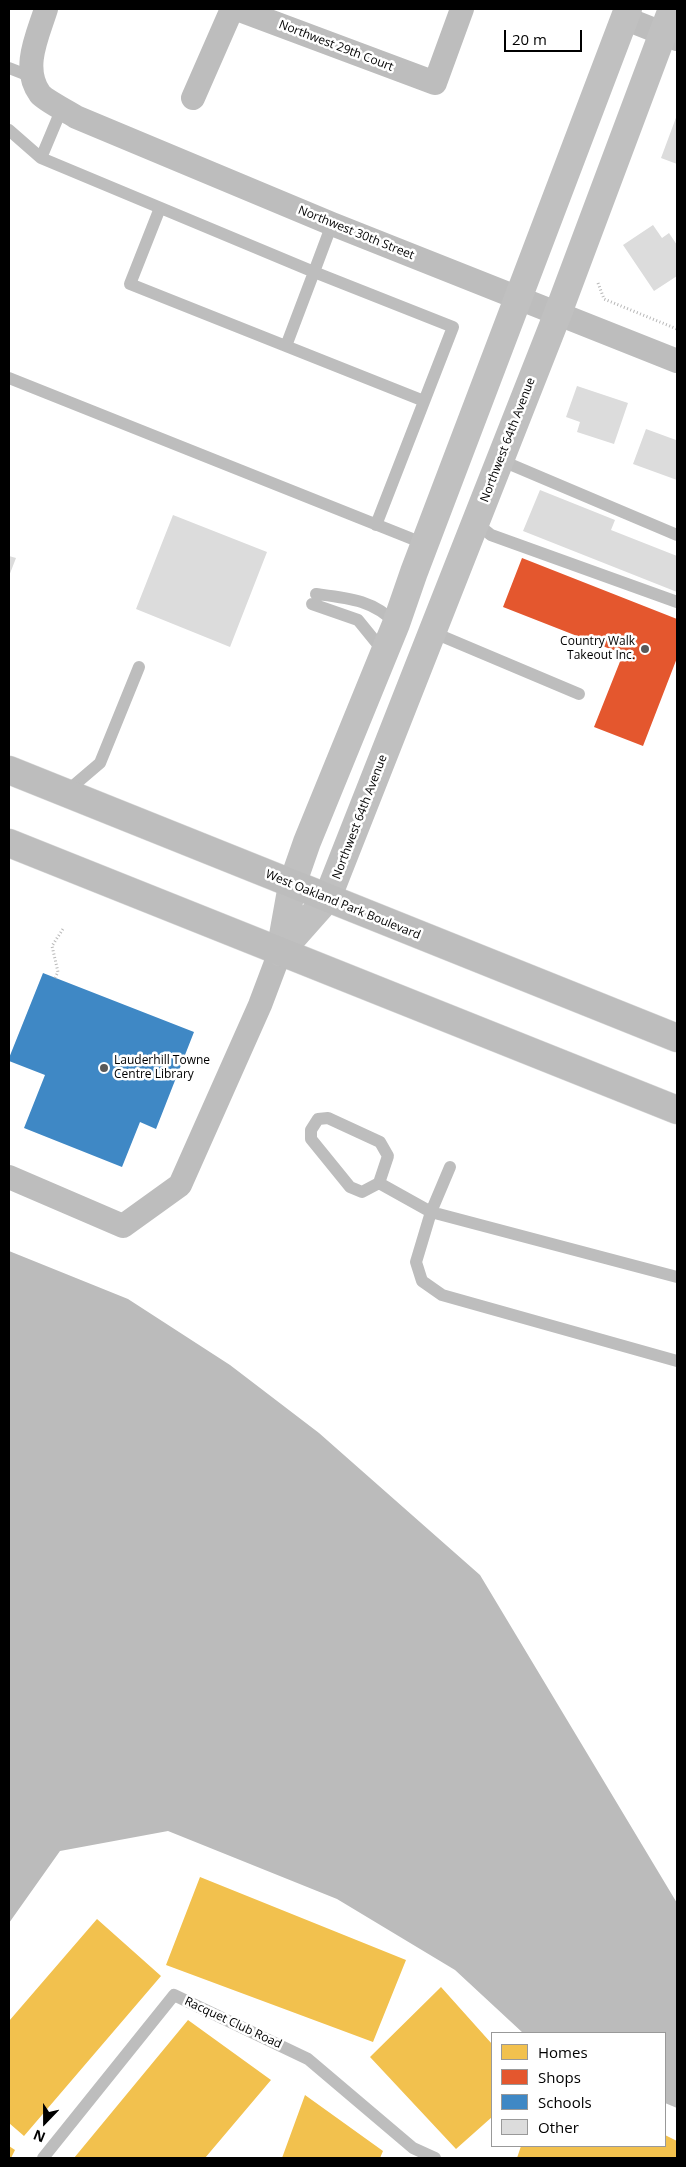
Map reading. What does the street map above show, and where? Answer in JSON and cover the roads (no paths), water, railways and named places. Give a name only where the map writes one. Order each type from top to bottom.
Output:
[{"type":"main road","name":"West Oakland Park Boulevard","points":[[9,770],[677,1038]]},
{"type":"main road","points":[[9,843],[677,1110]]},
{"type":"street","points":[[37,86],[31,59],[46,9]]},
{"type":"street","points":[[193,98],[232,9]]},
{"type":"street","name":"Northwest 29th Court","points":[[237,9],[435,83],[462,9]]},
{"type":"street","name":"Northwest 64th Avenue","points":[[280,952],[327,899],[558,312],[670,37],[672,9]]},
{"type":"street","points":[[9,1177],[122,1226],[180,1185],[260,1005],[280,952],[292,885],[307,842],[396,624],[626,13],[670,37]]},
{"type":"street","name":"Northwest 30th Street","points":[[37,86],[62,108],[76,117],[332,224],[677,360]]},
{"type":"street","points":[[414,572],[416,597],[420,612],[432,632]]},
{"type":"street","points":[[396,624],[410,649],[415,677]]},
{"type":"lane","points":[[9,68],[37,86]]},
{"type":"lane","points":[[41,158],[62,108]]},
{"type":"lane","points":[[9,130],[41,158],[314,272],[453,327],[376,525]]},
{"type":"lane","points":[[160,208],[130,284],[424,402]]},
{"type":"lane","points":[[286,346],[332,224]]},
{"type":"lane","points":[[9,378],[425,544]]},
{"type":"lane","points":[[500,460],[677,534]]},
{"type":"lane","points":[[476,523],[491,535],[677,602]]},
{"type":"lane","points":[[384,652],[358,620],[314,599],[356,599],[385,612],[396,624]]},
{"type":"lane","points":[[432,632],[579,694]]},
{"type":"lane","points":[[66,792],[100,764],[139,667]]},
{"type":"lane","points":[[328,1118],[380,1142],[388,1156],[379,1183],[362,1192],[350,1187],[311,1139],[311,1130],[318,1119],[328,1118]]},
{"type":"lane","points":[[450,1167],[431,1212],[416,1262],[422,1281],[442,1295],[677,1361]]},
{"type":"lane","points":[[379,1183],[431,1212],[677,1277]]},
{"type":"lane","name":"Racquet Club Road","points":[[43,2158],[174,1995],[308,2059],[411,2153],[435,2158]]},
{"type":"place","name":"Country Walk Takeout Inc.","points":[[645,649]]},
{"type":"place","name":"Lauderhill Towne Centre Library","points":[[104,1068]]}]
